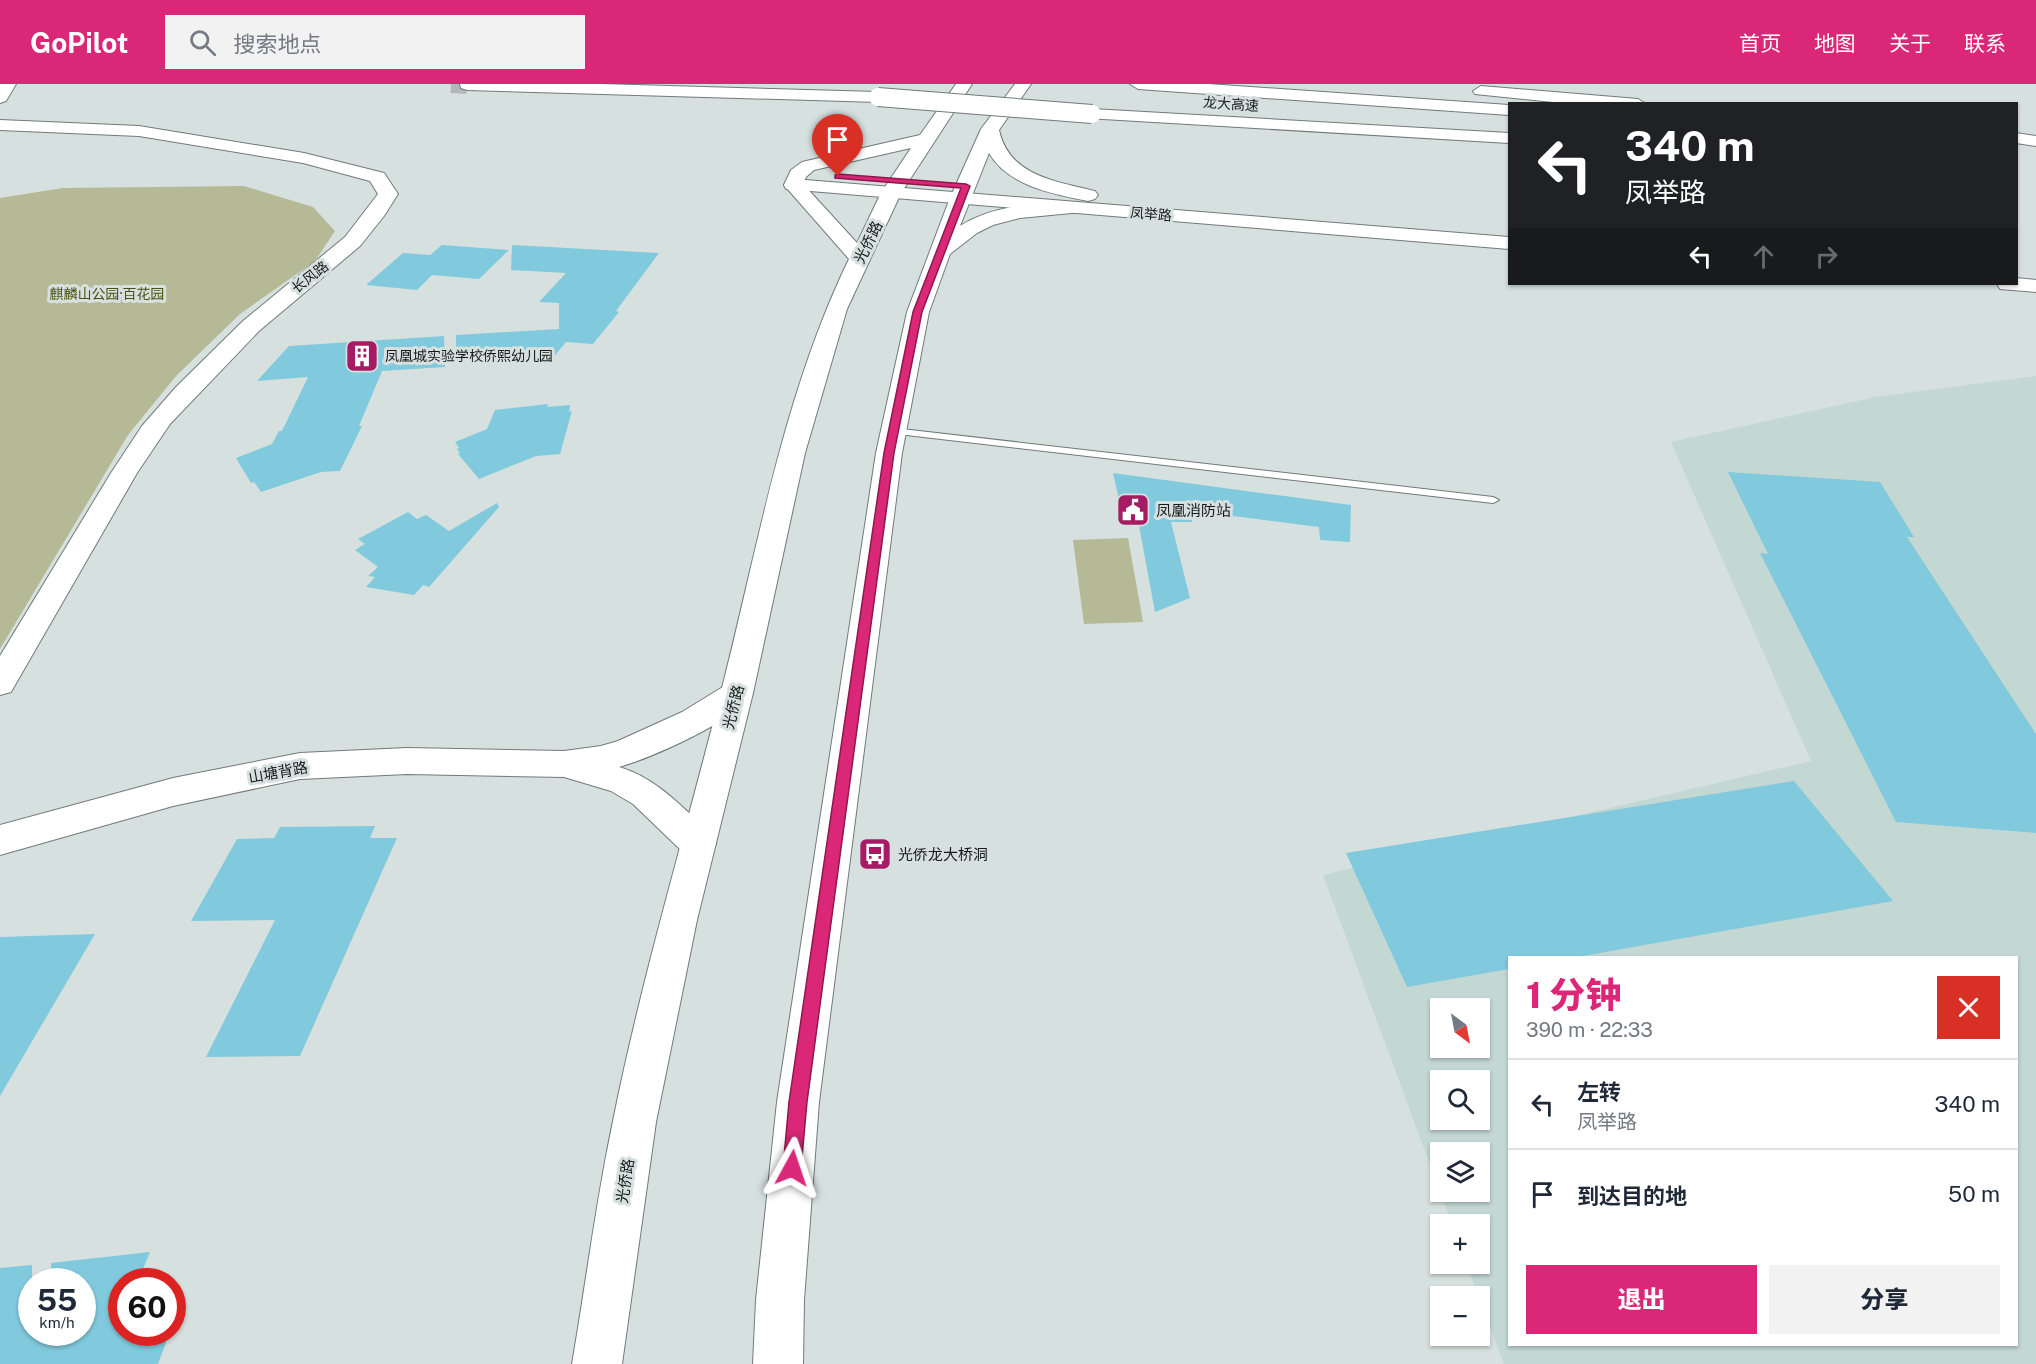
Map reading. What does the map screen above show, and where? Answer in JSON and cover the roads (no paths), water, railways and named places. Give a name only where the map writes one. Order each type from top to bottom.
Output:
[{"type":"main road","points":[[0,98],[8,84]]},
{"type":"main road","points":[[953,84],[970,85]]},
{"type":"main road","name":"龙大高速","points":[[1138,84],[1508,110]]},
{"type":"main road","points":[[467,85],[878,97],[1092,114],[1508,138]]},
{"type":"main road","name":"光侨路","points":[[595,1358],[634,1122],[678,920],[737,693],[792,453],[836,309],[860,258],[895,187],[926,139],[970,85]]},
{"type":"main road","points":[[999,87],[1028,87]]},
{"type":"main road","points":[[778,1364],[780,1300],[798,1102],[893,431],[918,312],[963,192],[990,129],[1028,87]]},
{"type":"main road","points":[[1460,90],[1613,102]]},
{"type":"main road","name":"龙大高速","points":[[1124,96],[1508,123]]},
{"type":"main road","name":"长风路","points":[[0,125],[139,131],[304,158],[376,177],[388,194],[375,218],[356,239],[323,269],[279,302],[170,408],[135,455],[22,642],[0,684]]},
{"type":"main road","points":[[990,129],[993,144],[1006,162],[1040,183],[1081,201]]},
{"type":"main road","points":[[2018,138],[2036,143]]},
{"type":"main road","points":[[860,258],[795,179],[808,166],[926,139]]},
{"type":"main road","points":[[2018,144],[2036,143]]},
{"type":"main road","name":"凤举路","points":[[795,179],[1508,230]]},
{"type":"main road","points":[[941,251],[964,230],[990,218],[1081,201]]},
{"type":"main road","name":"凤举路","points":[[1081,201],[1508,243]]},
{"type":"main road","points":[[2018,271],[2036,272]]},
{"type":"main road","points":[[2018,285],[2036,286]]},
{"type":"main road","points":[[564,764],[601,759],[627,752],[694,721],[737,693]]},
{"type":"main road","name":"山塘背路","points":[[0,840],[173,792],[300,766],[407,762],[564,764]]},
{"type":"main road","points":[[564,764],[622,781],[645,794],[698,844]]},
{"type":"lane","points":[[893,431],[1493,500]]},
{"type":"tunnel","points":[[451,84],[467,85]]},
{"type":"place","name":"凤凰城实验学校侨熙幼儿园","points":[[362,356]]},
{"type":"place","name":"凤凰消防站","points":[[1133,510]]},
{"type":"place","name":"光侨龙大桥洞","points":[[875,854]]},
{"type":"park label","name":"麒麟山公园·百花园","points":[[107,294]]}]
